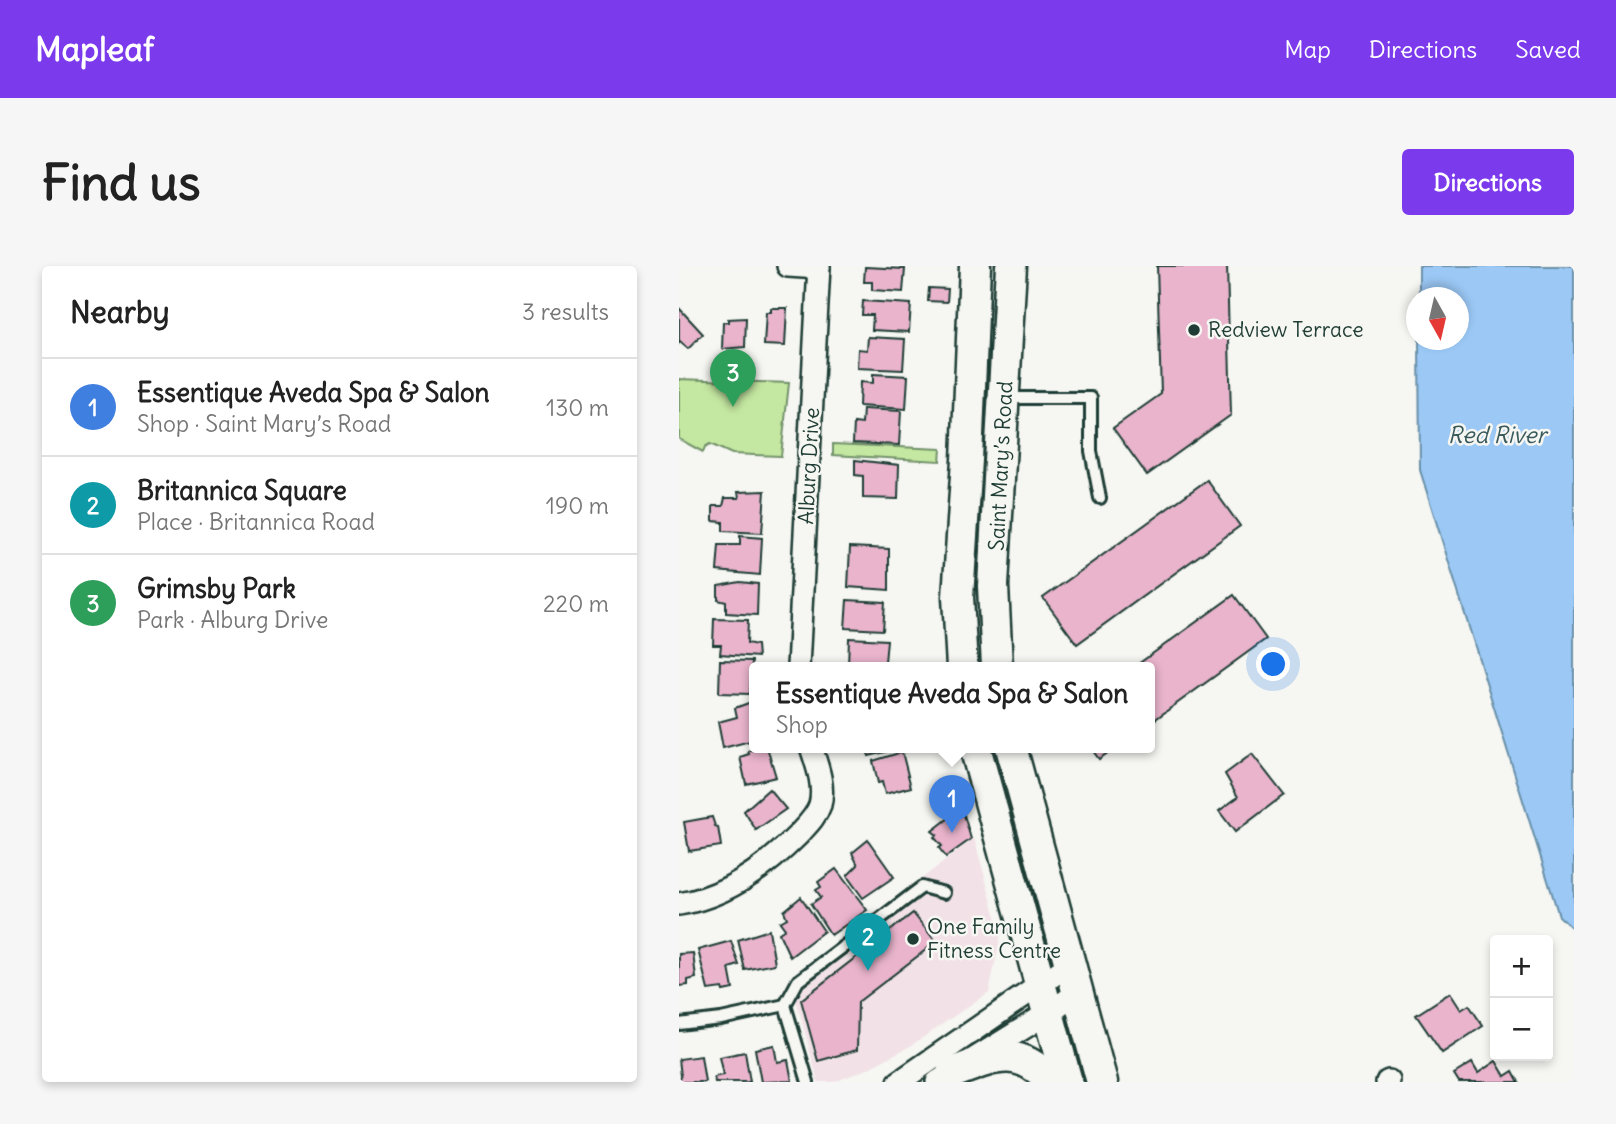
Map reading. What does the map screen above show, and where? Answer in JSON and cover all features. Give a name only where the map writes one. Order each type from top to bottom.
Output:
[{"type":"main road","name":"Saint Mary’s Road","points":[[962,662],[958,597],[975,266]]},
{"type":"main road","name":"Saint Mary’s Road","points":[[997,662],[993,586],[1011,266]]},
{"type":"main road","points":[[970,380],[1005,389]]},
{"type":"main road","points":[[977,753],[1067,1082]]},
{"type":"main road","points":[[1013,753],[1102,1082]]},
{"type":"main road","points":[[945,1078],[993,1058],[1011,1056],[1036,1068],[1051,1082]]},
{"type":"street","points":[[788,266],[819,267]]},
{"type":"street","name":"Alburg Drive","points":[[798,662],[819,267]]},
{"type":"street","points":[[679,904],[706,898],[739,882],[772,859],[807,825],[815,815],[821,797],[821,784],[813,753]]},
{"type":"street","points":[[899,1082],[1041,984],[1074,978]]},
{"type":"street","points":[[945,1078],[1048,1013],[1074,978]]},
{"type":"lane","points":[[1005,389],[1091,398],[1091,451],[1100,498]]},
{"type":"lane","points":[[808,1082],[785,1005],[798,981],[922,887],[944,893]]},
{"type":"lane","points":[[679,1024],[721,1019],[785,1005]]},
{"type":"shaded area","points":[[974,838],[1001,935],[989,992],[912,1045],[867,1069],[834,1082],[818,1082],[794,992],[790,993],[794,978]]},
{"type":"green space","points":[[679,379],[789,383],[781,456],[732,454],[710,444],[703,452],[679,439]]},
{"type":"green space","points":[[833,444],[941,449],[940,461],[833,455]]},
{"type":"water","name":"Red River","points":[[1419,266],[1574,266],[1574,930],[1559,916],[1420,470],[1419,350],[1469,350],[1469,287],[1419,287]]},
{"type":"building","name":"Redview Terrace","points":[[1157,266],[1227,266],[1231,415],[1147,475],[1113,428],[1161,394]]},
{"type":"building","points":[[865,267],[905,269],[903,292],[872,290],[872,282],[864,282]]},
{"type":"building","points":[[929,288],[948,289],[947,302],[928,301]]},
{"type":"building","points":[[863,301],[911,304],[909,332],[872,330],[873,315],[862,315]]},
{"type":"building","points":[[679,308],[703,334],[688,349],[679,343]]},
{"type":"building","points":[[771,308],[787,308],[785,346],[764,345],[766,312],[771,312]]},
{"type":"building","points":[[746,318],[745,347],[722,349],[723,322]]},
{"type":"building","points":[[868,337],[905,339],[903,370],[857,368],[858,349],[867,350]]},
{"type":"building","points":[[873,374],[908,376],[906,409],[859,406],[860,382],[873,383]]},
{"type":"building","points":[[863,409],[901,411],[899,445],[853,443],[854,423],[862,424]]},
{"type":"building","points":[[855,460],[899,465],[898,499],[863,498],[863,476],[855,475]]},
{"type":"building","points":[[1207,480],[1240,526],[1077,644],[1043,598]]},
{"type":"building","points":[[765,491],[762,533],[723,531],[723,522],[713,521],[713,506],[723,506],[725,498],[739,498],[738,492]]},
{"type":"building","points":[[740,536],[762,538],[760,575],[717,571],[719,545],[740,545]]},
{"type":"building","points":[[850,547],[889,549],[889,590],[848,587]]},
{"type":"building","points":[[740,582],[758,584],[757,615],[726,613],[726,602],[718,600],[718,586]]},
{"type":"building","points":[[1234,595],[1266,639],[1155,719],[1155,662],[1141,662]]},
{"type":"building","points":[[847,600],[885,602],[883,630],[845,628]]},
{"type":"building","points":[[714,619],[748,620],[747,643],[757,645],[758,657],[720,654],[721,645],[713,645]]},
{"type":"building","points":[[849,638],[887,640],[885,662],[848,662]]},
{"type":"building","points":[[720,660],[752,661],[749,662],[749,694],[719,693]]},
{"type":"building","points":[[749,703],[749,741],[723,748],[718,722],[737,717],[735,708]]},
{"type":"building","points":[[748,751],[769,753],[776,777],[746,784],[740,757],[749,754]]},
{"type":"building","points":[[902,753],[911,787],[885,794],[882,782],[878,783],[873,761]]},
{"type":"building","points":[[1094,753],[1108,753],[1099,759]]},
{"type":"building","points":[[1252,754],[1284,795],[1235,832],[1219,811],[1238,797],[1225,774]]},
{"type":"building","points":[[769,789],[786,809],[756,830],[744,811]]},
{"type":"building","points":[[962,808],[971,839],[946,857],[939,848],[942,846],[934,837],[937,835],[932,831]]},
{"type":"building","points":[[712,817],[718,827],[721,846],[689,851],[684,822]]},
{"type":"building","points":[[868,840],[894,877],[863,898],[847,876],[858,865],[852,853]]},
{"type":"building","points":[[836,869],[867,910],[831,935],[811,904],[821,897],[816,890],[821,887],[818,882]]},
{"type":"building","points":[[801,897],[824,931],[790,957],[779,933],[785,929],[780,922],[787,918],[784,911]]},
{"type":"building","points":[[913,913],[936,942],[858,1002],[857,1050],[818,1061],[801,1000]]},
{"type":"building","points":[[769,930],[775,964],[745,970],[738,940]]},
{"type":"building","points":[[731,941],[739,965],[729,968],[733,989],[708,990],[698,950]]},
{"type":"building","points":[[693,953],[696,978],[688,980],[688,985],[679,986],[679,954]]},
{"type":"building","points":[[1450,993],[1461,1010],[1469,1005],[1483,1026],[1442,1053],[1416,1015]]},
{"type":"building","points":[[774,1045],[777,1062],[788,1060],[792,1081],[761,1082],[755,1049]]},
{"type":"building","points":[[745,1052],[750,1082],[715,1082],[714,1077],[723,1075],[719,1057]]},
{"type":"building","points":[[701,1056],[705,1082],[679,1082],[679,1059]]},
{"type":"building","points":[[1496,1061],[1505,1076],[1513,1071],[1519,1082],[1459,1082],[1454,1074],[1472,1063],[1478,1073]]},
{"type":"place","name":"Redview Terrace","points":[[1194,330]]},
{"type":"place","name":"Grimsby Park","points":[[733,407]]},
{"type":"place","name":"Essentique Aveda Spa & Salon","points":[[952,833]]},
{"type":"place","name":"One Family Fitness Centre","points":[[913,939]]},
{"type":"place","name":"Britannica Square","points":[[868,971]]}]
